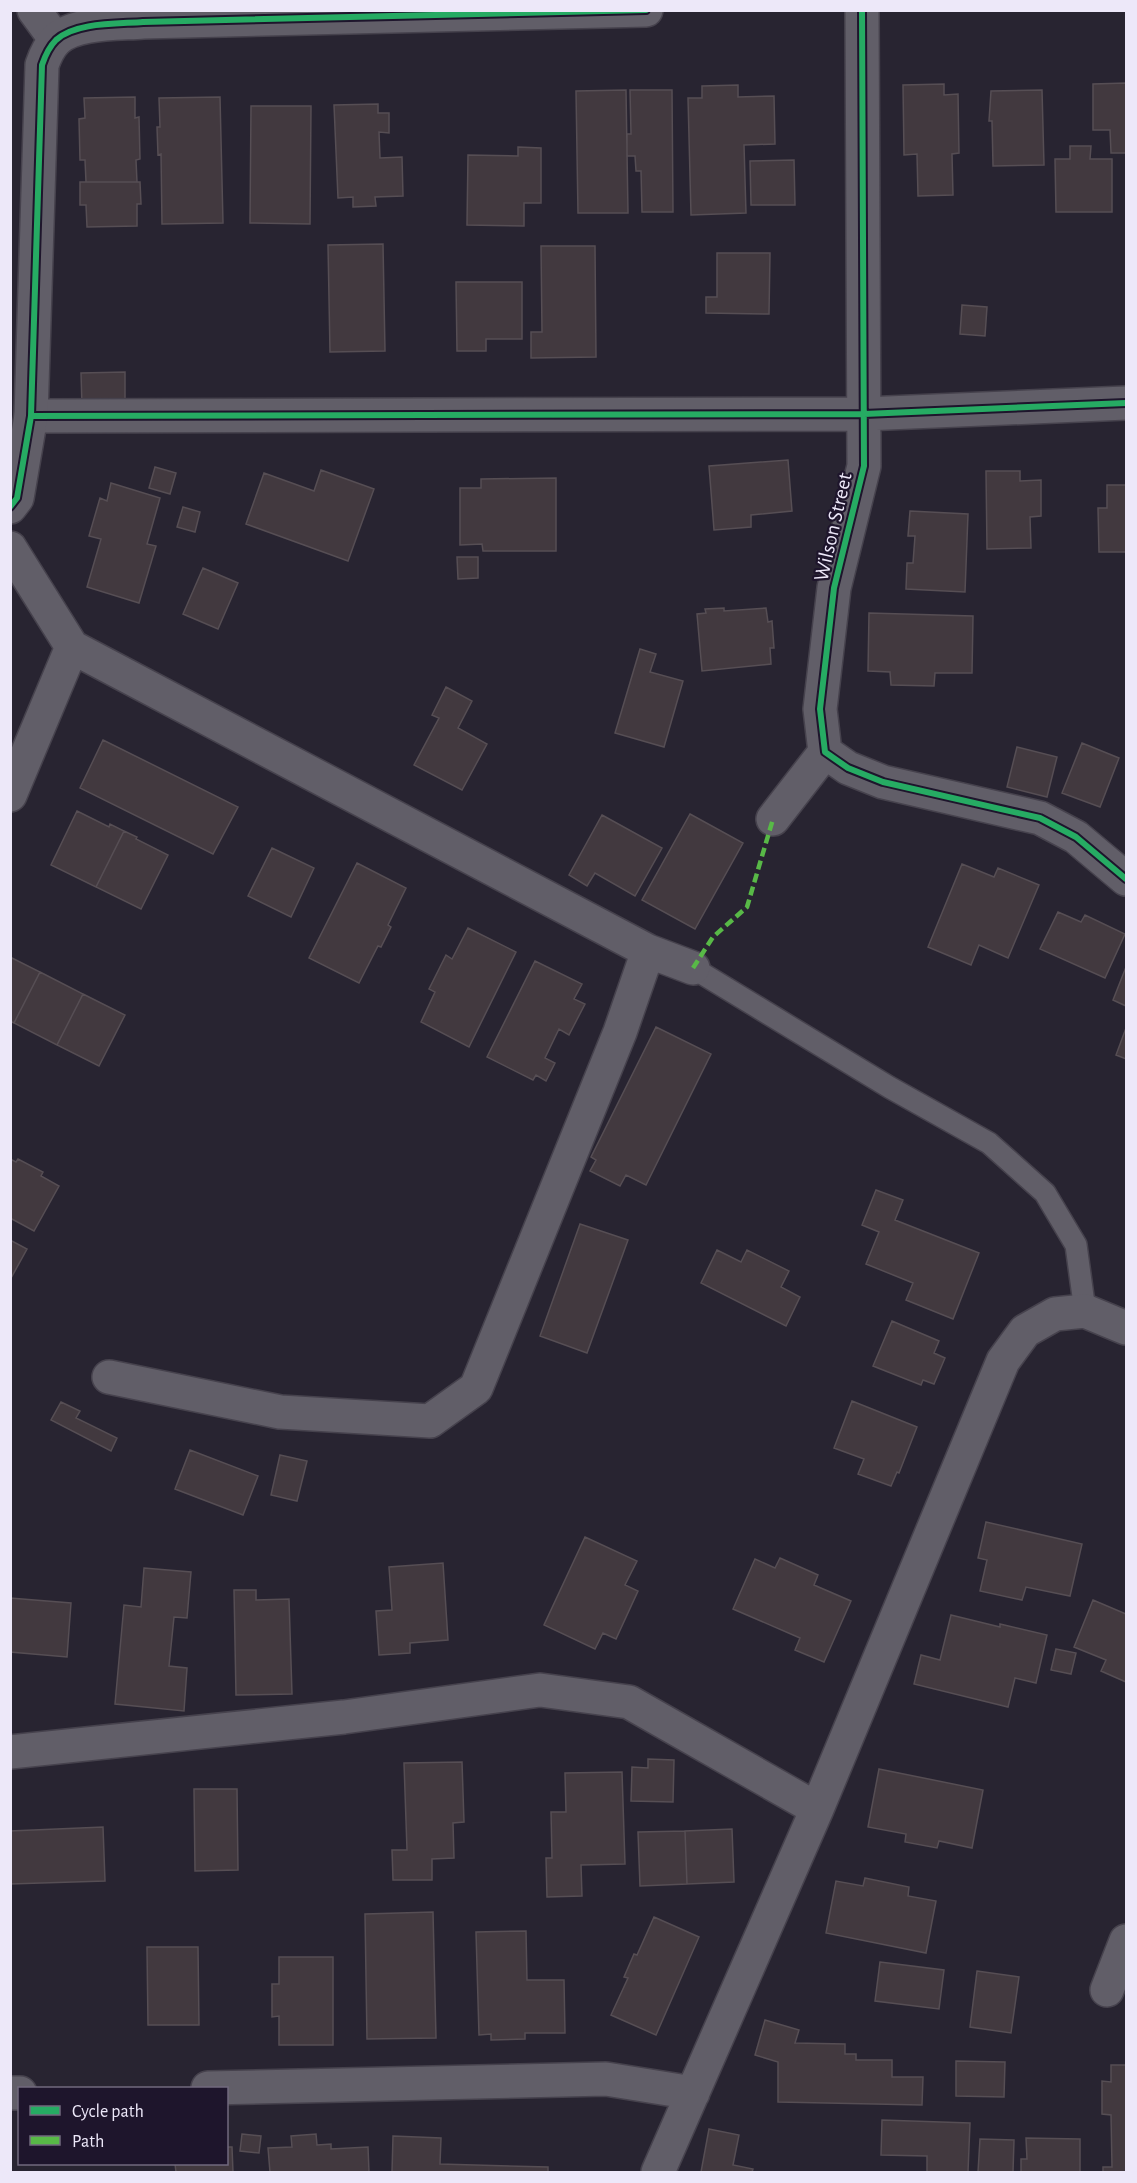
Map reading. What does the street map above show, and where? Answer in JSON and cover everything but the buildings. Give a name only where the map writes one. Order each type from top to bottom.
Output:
[{"type":"street","points":[[34,10],[56,40]]},
{"type":"street","points":[[10,507],[17,498],[31,416],[40,78],[47,51],[56,40],[69,32],[82,28],[143,22],[646,10]]},
{"type":"street","name":"Wilson Street","points":[[825,752],[820,710],[834,588],[864,466],[862,10]]},
{"type":"street","points":[[31,416],[864,414],[1126,403]]},
{"type":"street","points":[[10,548],[72,647],[648,951],[693,968]]},
{"type":"street","points":[[10,795],[72,647]]},
{"type":"street","points":[[773,819],[825,752],[848,768],[883,782],[1040,818],[1076,837],[1126,879]]},
{"type":"street","points":[[109,1377],[280,1412],[430,1421],[476,1388],[620,1032],[648,951]]},
{"type":"street","points":[[658,2172],[818,1809],[1003,1361],[1025,1331],[1054,1314],[1085,1311],[1126,1328]]},
{"type":"street","points":[[10,1752],[344,1717],[540,1690],[629,1702],[818,1809]]},
{"type":"street","points":[[1107,1990],[1126,1941]]},
{"type":"street","points":[[228,2088],[606,2079],[693,2093]]},
{"type":"lane","points":[[693,968],[889,1087],[989,1143],[1045,1193],[1076,1245],[1085,1311]]},
{"type":"marked path","points":[[693,968],[713,937],[747,907],[773,819]]},
{"type":"cycle path","points":[[10,507],[17,498],[31,416],[42,65],[56,40],[64,34],[85,27],[143,22],[646,10]]},
{"type":"cycle path","points":[[862,10],[864,466],[834,588],[820,709],[825,752],[848,768],[883,782],[1040,818],[1076,837],[1126,879]]},
{"type":"cycle path","points":[[31,416],[864,414],[1126,403]]}]
